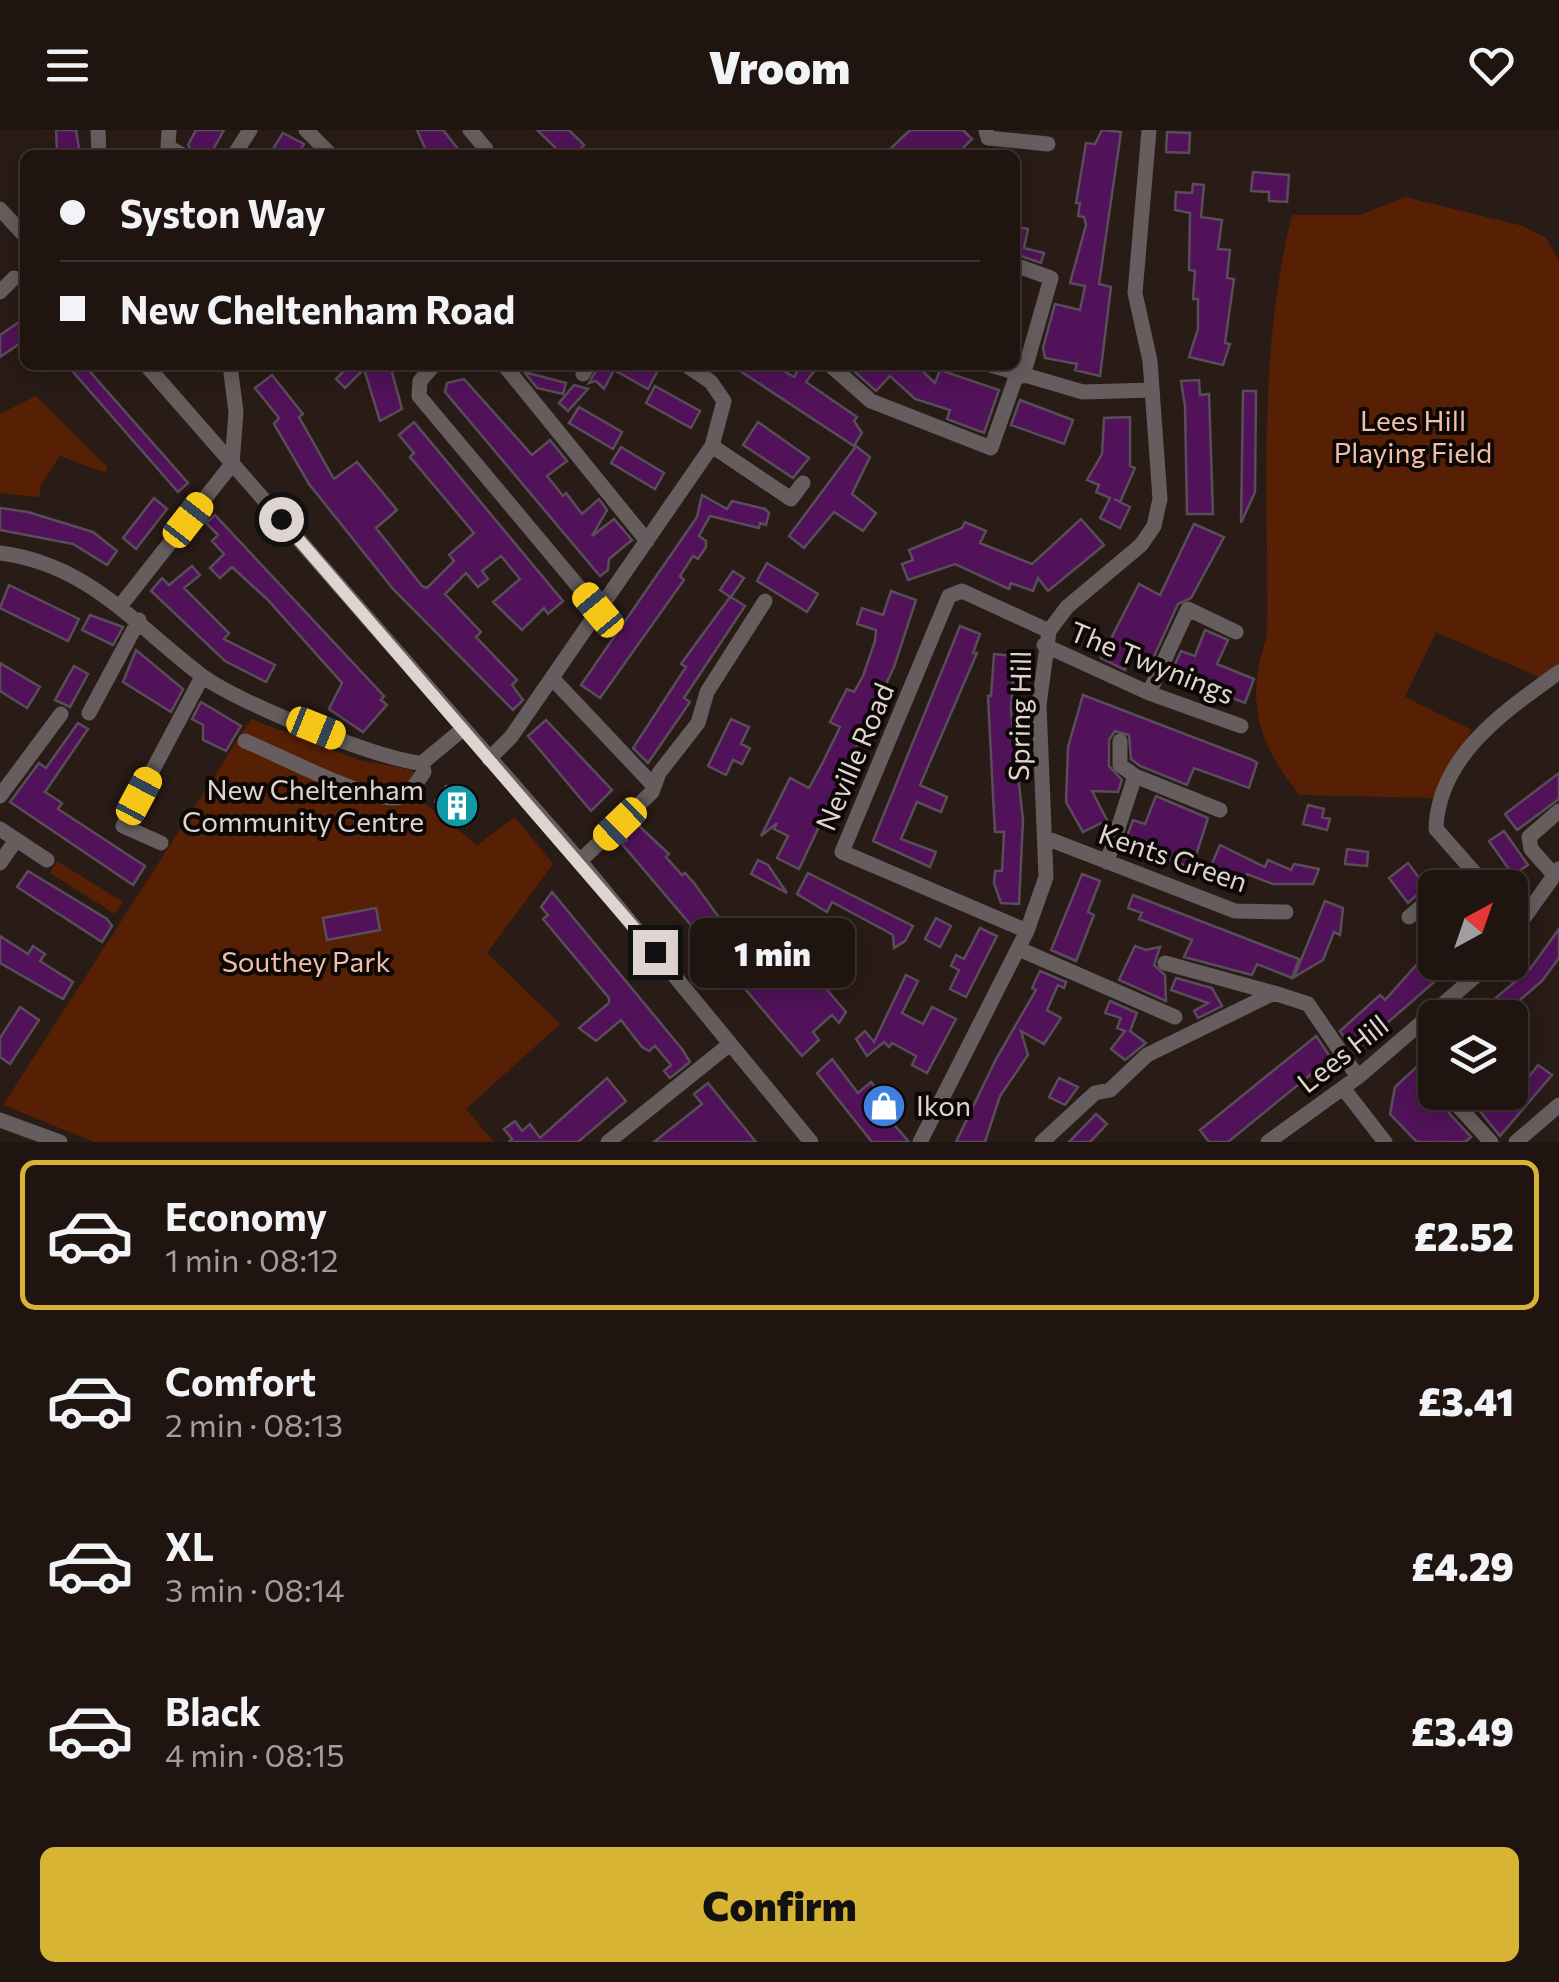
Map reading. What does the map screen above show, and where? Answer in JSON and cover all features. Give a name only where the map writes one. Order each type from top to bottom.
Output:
[{"type":"street","points":[[306,130],[326,150]]},
{"type":"street","points":[[470,130],[486,150]]},
{"type":"street","points":[[986,130],[988,138],[1048,144]]},
{"type":"street","name":"Spring Hill","points":[[920,1142],[1027,931],[1046,877],[1039,705],[1046,638],[1067,607],[1142,545],[1154,526],[1160,499],[1152,390],[1135,293],[1148,130]]},
{"type":"street","points":[[0,209],[20,231]]},
{"type":"street","points":[[836,370],[871,401],[992,448],[1051,278],[1020,267]]},
{"type":"street","points":[[0,292],[14,278]]},
{"type":"street","points":[[150,370],[580,861],[811,1142]]},
{"type":"street","points":[[121,605],[232,464],[236,412],[231,370]]},
{"type":"street","points":[[430,370],[420,381],[420,396],[598,610]]},
{"type":"street","points":[[508,370],[647,541]]},
{"type":"street","points":[[489,759],[511,737],[712,446],[724,400],[711,382],[693,370]]},
{"type":"street","points":[[1005,370],[1083,392],[1152,390]]},
{"type":"street","points":[[712,446],[790,500]]},
{"type":"street","points":[[780,516],[803,484]]},
{"type":"street","points":[[0,554],[83,578],[121,605],[202,677],[256,706],[361,747],[422,764]]},
{"type":"street","name":"Neville Road","points":[[1027,931],[842,852],[949,596],[962,591],[1046,638]]},
{"type":"street","points":[[580,861],[654,786],[698,723],[707,692],[765,602]]},
{"type":"street","points":[[1150,693],[1188,609],[1236,632]]},
{"type":"street","points":[[89,713],[139,620]]},
{"type":"street","name":"The Twynings","points":[[1046,638],[1150,693],[1241,726]]},
{"type":"street","points":[[1472,870],[1436,829],[1437,802],[1484,727],[1559,672]]},
{"type":"street","points":[[161,843],[123,826],[202,677]]},
{"type":"street","points":[[552,678],[654,786]]},
{"type":"street","points":[[0,796],[61,714]]},
{"type":"street","points":[[422,764],[463,729]]},
{"type":"street","points":[[1120,741],[1120,766],[1135,776],[1220,810]]},
{"type":"street","points":[[245,742],[362,790],[395,798],[407,794],[424,772],[422,764]]},
{"type":"street","points":[[1107,862],[1135,776]]},
{"type":"street","points":[[1528,906],[1557,872],[1529,843],[1535,828],[1559,812]]},
{"type":"street","points":[[0,829],[47,860]]},
{"type":"street","name":"Kents Green","points":[[1046,838],[1235,912],[1286,912]]},
{"type":"street","points":[[0,863],[16,840]]},
{"type":"street","points":[[1409,917],[1418,909]]},
{"type":"street","points":[[1018,949],[1175,1018]]},
{"type":"street","points":[[1166,963],[1308,1004],[1358,1078]]},
{"type":"street","name":"Lees Hill","points":[[1268,1142],[1358,1078],[1471,980]]},
{"type":"street","points":[[1042,1142],[1096,1092],[1110,1090],[1147,1055],[1274,994]]},
{"type":"street","points":[[608,1142],[730,1044]]},
{"type":"street","points":[[1344,1088],[1386,1142]]},
{"type":"street","points":[[1516,1142],[1559,1105]]},
{"type":"street","points":[[1462,1110],[1491,1142]]},
{"type":"street","points":[[0,1138],[2,1120],[60,1142]]},
{"type":"green space","name":"Lees Hill Playing Field","points":[[1405,197],[1523,226],[1546,238],[1559,260],[1559,663],[1539,677],[1436,632],[1405,697],[1472,730],[1433,798],[1300,795],[1265,739],[1256,701],[1260,659],[1267,636],[1267,424],[1281,267],[1292,215],[1360,215]]},
{"type":"green space","points":[[36,396],[107,467],[106,473],[60,456],[41,485],[39,497],[0,493],[0,414]]},
{"type":"green space","name":"Southey Park","points":[[251,719],[360,760],[411,770],[424,782],[414,795],[477,845],[515,817],[553,864],[487,953],[560,1024],[466,1109],[494,1142],[94,1142],[3,1105]]},
{"type":"green space","points":[[57,861],[123,902],[115,914],[50,873]]},
{"type":"building","points":[[56,130],[76,130],[79,150],[57,150]]},
{"type":"building","points":[[196,130],[224,130],[213,150],[191,150],[188,145]]},
{"type":"building","points":[[417,130],[443,130],[459,150],[426,150]]},
{"type":"building","points":[[537,130],[569,130],[584,145],[579,150],[558,150]]},
{"type":"building","points":[[910,130],[963,130],[972,139],[961,150],[889,150]]},
{"type":"building","points":[[1102,130],[1121,132],[1099,284],[1111,287],[1100,376],[1075,370],[1077,364],[1045,358],[1043,348],[1055,304],[1080,310],[1085,286],[1070,283],[1086,225],[1084,217],[1078,216],[1080,203],[1076,203],[1086,143],[1095,144]]},
{"type":"building","points":[[1167,132],[1190,133],[1189,153],[1166,152]]},
{"type":"building","points":[[283,133],[304,144],[300,150],[272,150]]},
{"type":"building","points":[[1253,172],[1289,175],[1287,202],[1269,201],[1269,192],[1251,191]]},
{"type":"building","points":[[1193,184],[1204,185],[1201,217],[1222,220],[1218,249],[1230,250],[1227,278],[1234,279],[1225,343],[1230,344],[1223,365],[1189,357],[1198,329],[1198,299],[1193,299],[1195,271],[1189,270],[1190,213],[1175,210],[1176,192],[1192,193]]},
{"type":"building","points":[[1020,227],[1028,229],[1024,248],[1044,253],[1041,263],[1020,256]]},
{"type":"building","points":[[20,321],[20,343],[0,357],[0,335]]},
{"type":"building","points":[[71,370],[88,370],[188,483],[178,492]]},
{"type":"building","points":[[345,370],[363,370],[345,388],[336,379]]},
{"type":"building","points":[[364,370],[391,370],[402,409],[380,421]]},
{"type":"building","points":[[596,370],[614,370],[604,389],[596,381],[589,383]]},
{"type":"building","points":[[614,370],[657,372],[648,389]]},
{"type":"building","points":[[739,370],[782,370],[794,377],[798,370],[815,370],[806,382],[857,417],[854,421],[862,433],[854,446]]},
{"type":"building","points":[[853,370],[921,370],[935,383],[940,370],[999,390],[984,433],[947,419],[950,410],[915,399],[890,376],[876,391]]},
{"type":"building","points":[[524,372],[566,383],[563,394],[537,388]]},
{"type":"building","points":[[272,375],[303,414],[299,417],[334,479],[357,462],[397,510],[376,528],[422,586],[427,588],[454,561],[449,555],[474,533],[410,457],[414,453],[399,435],[414,422],[563,601],[548,614],[544,608],[522,630],[493,602],[520,579],[501,556],[482,571],[488,579],[478,587],[466,573],[445,594],[481,632],[476,637],[517,680],[512,685],[523,700],[513,710],[393,589],[309,484],[274,424],[279,418],[255,388]]},
{"type":"building","points":[[464,379],[532,455],[550,440],[567,461],[547,476],[582,514],[599,499],[607,510],[592,536],[614,519],[632,540],[609,559],[608,570],[600,576],[445,392],[447,383]]},
{"type":"building","points":[[1199,380],[1200,395],[1209,394],[1213,514],[1187,514],[1181,381]]},
{"type":"building","points":[[574,385],[588,389],[568,411],[559,403]]},
{"type":"building","points":[[655,386],[700,411],[691,428],[646,403]]},
{"type":"building","points":[[1243,391],[1256,391],[1255,492],[1241,523]]},
{"type":"building","points":[[1020,400],[1073,420],[1064,444],[1011,425]]},
{"type":"building","points":[[579,407],[622,432],[613,449],[569,423]]},
{"type":"building","points":[[1130,417],[1130,466],[1135,468],[1120,502],[1130,507],[1120,528],[1100,518],[1110,498],[1096,492],[1099,485],[1087,480],[1102,454],[1104,418]]},
{"type":"building","points":[[758,422],[809,458],[793,478],[743,445]]},
{"type":"building","points":[[856,446],[870,457],[852,494],[876,513],[863,531],[834,512],[804,548],[789,536]]},
{"type":"building","points":[[621,447],[664,473],[655,489],[611,463]]},
{"type":"building","points":[[702,495],[727,509],[732,501],[765,509],[769,513],[766,525],[760,523],[759,528],[710,516],[699,536],[706,541],[706,547],[698,559],[693,556],[680,576],[684,580],[600,698],[581,685],[697,517]]},
{"type":"building","points":[[154,498],[167,509],[136,549],[123,538]]},
{"type":"building","points":[[0,508],[28,512],[93,532],[117,551],[107,565],[73,544],[0,530]]},
{"type":"building","points":[[215,515],[384,696],[381,700],[387,705],[363,732],[329,709],[342,683],[267,599],[232,567],[220,578],[210,568],[224,554],[212,541],[218,535],[206,523]]},
{"type":"building","points":[[1081,519],[1104,545],[1048,591],[1038,578],[1033,591],[1011,583],[1009,589],[955,564],[908,580],[902,564],[913,560],[909,550],[962,528],[965,522],[986,531],[980,543],[1032,564]]},
{"type":"building","points":[[1194,524],[1224,537],[1191,598],[1178,604],[1151,663],[1133,653],[1125,670],[1101,658],[1139,584],[1160,595]]},
{"type":"building","points":[[767,563],[818,594],[807,612],[757,581]]},
{"type":"building","points":[[192,566],[200,575],[184,588],[229,633],[224,639],[275,665],[266,682],[225,661],[151,591],[162,578],[169,585]]},
{"type":"building","points":[[733,571],[744,578],[731,597],[745,606],[684,698],[690,702],[648,763],[633,748],[686,667],[681,664],[730,597],[720,590]]},
{"type":"building","points":[[9,585],[79,619],[68,641],[0,608]]},
{"type":"building","points":[[891,591],[916,600],[894,667],[799,869],[777,858],[788,836],[774,829],[777,823],[761,836],[790,778],[809,788],[823,762],[840,727],[830,722],[847,689],[854,692],[863,676],[875,641],[876,630],[857,624],[862,608],[883,615]]},
{"type":"building","points":[[90,615],[123,627],[113,645],[82,630]]},
{"type":"building","points":[[960,626],[980,634],[973,653],[977,653],[920,785],[947,797],[941,812],[917,802],[901,839],[936,852],[930,867],[873,841]]},
{"type":"building","points":[[1205,630],[1228,640],[1217,664],[1254,679],[1245,703],[1170,675],[1181,651],[1195,656]]},
{"type":"building","points":[[136,650],[183,689],[171,712],[123,682]]},
{"type":"building","points":[[994,654],[1014,656],[1011,711],[1023,820],[1019,904],[1001,903],[994,883],[995,871],[1002,871],[1004,832],[995,832],[994,815],[988,696]]},
{"type":"building","points":[[0,663],[40,687],[27,708],[0,691]]},
{"type":"building","points":[[74,666],[88,674],[70,707],[55,700]]},
{"type":"building","points":[[1083,695],[1253,760],[1257,763],[1249,788],[1194,768],[1187,785],[1140,766],[1131,759],[1129,735],[1115,731],[1109,740],[1109,766],[1122,780],[1118,792],[1092,791],[1107,820],[1083,832],[1066,802],[1068,747]]},
{"type":"building","points":[[201,702],[241,726],[226,751],[203,740],[203,725],[192,719]]},
{"type":"building","points":[[731,719],[749,727],[741,744],[750,748],[742,764],[733,760],[726,775],[708,766]]},
{"type":"building","points":[[546,720],[612,790],[591,811],[528,736]]},
{"type":"building","points":[[78,723],[88,729],[45,792],[62,803],[58,809],[145,866],[133,885],[10,802],[39,763],[46,768]]},
{"type":"building","points":[[1559,773],[1559,799],[1517,830],[1505,814]]},
{"type":"building","name":"New Cheltenham Community Centre","points":[[446,786],[478,810],[467,825],[435,802]]},
{"type":"building","points":[[1156,796],[1208,818],[1192,868],[1124,845],[1133,820],[1145,824]]},
{"type":"building","points":[[1308,805],[1324,809],[1322,817],[1330,819],[1327,830],[1303,824]]},
{"type":"building","points":[[636,823],[669,854],[666,857],[682,875],[685,873],[694,883],[737,941],[750,931],[768,952],[784,939],[846,1012],[839,1023],[832,1015],[813,1032],[819,1040],[802,1056],[622,844],[627,840],[623,835]]},
{"type":"building","points":[[1504,831],[1528,865],[1509,870],[1489,841]]},
{"type":"building","points":[[1220,845],[1265,867],[1268,860],[1291,870],[1294,864],[1319,869],[1313,884],[1273,884],[1247,874],[1239,890],[1208,873]]},
{"type":"building","points":[[1347,849],[1368,852],[1367,866],[1345,864]]},
{"type":"building","points":[[758,860],[768,865],[787,893],[751,874]]},
{"type":"building","points":[[1408,863],[1418,876],[1418,894],[1408,903],[1389,878]]},
{"type":"building","points":[[28,871],[107,919],[112,926],[102,942],[17,887]]},
{"type":"building","points":[[808,873],[913,926],[905,941],[894,948],[893,935],[832,902],[827,912],[797,894]]},
{"type":"building","points":[[1082,874],[1100,881],[1088,912],[1094,915],[1076,961],[1051,950]]},
{"type":"building","points":[[552,892],[682,1049],[690,1062],[670,1078],[664,1071],[671,1065],[655,1046],[649,1051],[642,1047],[621,1020],[596,1041],[579,1028],[609,1003],[609,998],[543,919],[548,915],[541,907]]},
{"type":"building","points":[[1133,895],[1299,959],[1292,978],[1257,964],[1252,975],[1184,957],[1192,940],[1139,919],[1142,913],[1128,908]]},
{"type":"building","points":[[1325,901],[1343,908],[1340,935],[1334,932],[1323,960],[1294,977]]},
{"type":"building","points":[[376,908],[380,930],[327,940],[323,918]]},
{"type":"building","points":[[936,918],[951,926],[940,947],[925,939]]},
{"type":"building","points":[[980,928],[997,936],[966,997],[950,989],[959,970],[951,966],[956,955],[964,959]]},
{"type":"building","points":[[1559,929],[1559,958],[1542,981],[1520,1000],[1493,1000],[1517,980],[1528,980],[1530,969]]},
{"type":"building","points":[[0,936],[28,954],[33,946],[45,954],[40,961],[73,982],[63,999],[0,963]]},
{"type":"building","points":[[1135,946],[1146,950],[1160,947],[1154,965],[1165,975],[1166,1001],[1119,980]]},
{"type":"building","points":[[1418,963],[1418,980],[1436,980],[1354,1052],[1340,1031],[1380,995],[1385,1000]]},
{"type":"building","points":[[1040,971],[1066,982],[1064,988],[1058,985],[1047,1010],[1061,1018],[1044,1044],[1021,1031],[1028,1055],[1000,1096],[985,1142],[956,1142],[996,1059],[1036,990],[1032,988]]},
{"type":"building","points":[[906,975],[918,981],[902,1013],[923,1024],[932,1007],[956,1019],[927,1073],[912,1065],[916,1056],[892,1043],[889,1047],[884,1042],[867,1056],[856,1039],[865,1031],[874,1042]]},
{"type":"building","points":[[1176,978],[1212,988],[1222,1006],[1198,1018],[1194,1011],[1208,1003],[1171,990]]},
{"type":"building","points":[[1110,1001],[1137,1013],[1130,1031],[1146,1043],[1125,1060],[1111,1049],[1125,1031],[1117,1028],[1121,1018],[1105,1013]]},
{"type":"building","points":[[20,1007],[39,1020],[10,1064],[0,1057],[0,1038]]},
{"type":"building","points":[[1316,1036],[1331,1058],[1228,1142],[1209,1142],[1200,1130]]},
{"type":"building","points":[[832,1059],[858,1093],[871,1082],[883,1097],[894,1089],[902,1099],[885,1114],[909,1142],[872,1142],[817,1073]]},
{"type":"building","points":[[1538,1065],[1552,1075],[1528,1103],[1528,1078]]},
{"type":"building","points":[[1418,1066],[1418,1110],[1449,1110],[1471,1137],[1465,1142],[1417,1142],[1390,1114],[1395,1087]]},
{"type":"building","points":[[607,1078],[626,1101],[578,1142],[509,1142],[512,1139],[504,1129],[515,1121],[522,1131],[530,1124],[540,1138]]},
{"type":"building","points":[[1059,1078],[1078,1087],[1065,1105],[1049,1097]]},
{"type":"building","points":[[708,1083],[756,1142],[654,1142],[702,1104],[694,1094]]},
{"type":"building","points":[[1479,1110],[1522,1110],[1500,1136]]},
{"type":"building","points":[[1096,1114],[1107,1124],[1090,1142],[1069,1142]]},
{"type":"place","name":"New Cheltenham Community Centre","points":[[457,806]]},
{"type":"place","name":"Ikon","points":[[884,1106]]},
{"type":"route","points":[[281,519],[655,952]]}]
